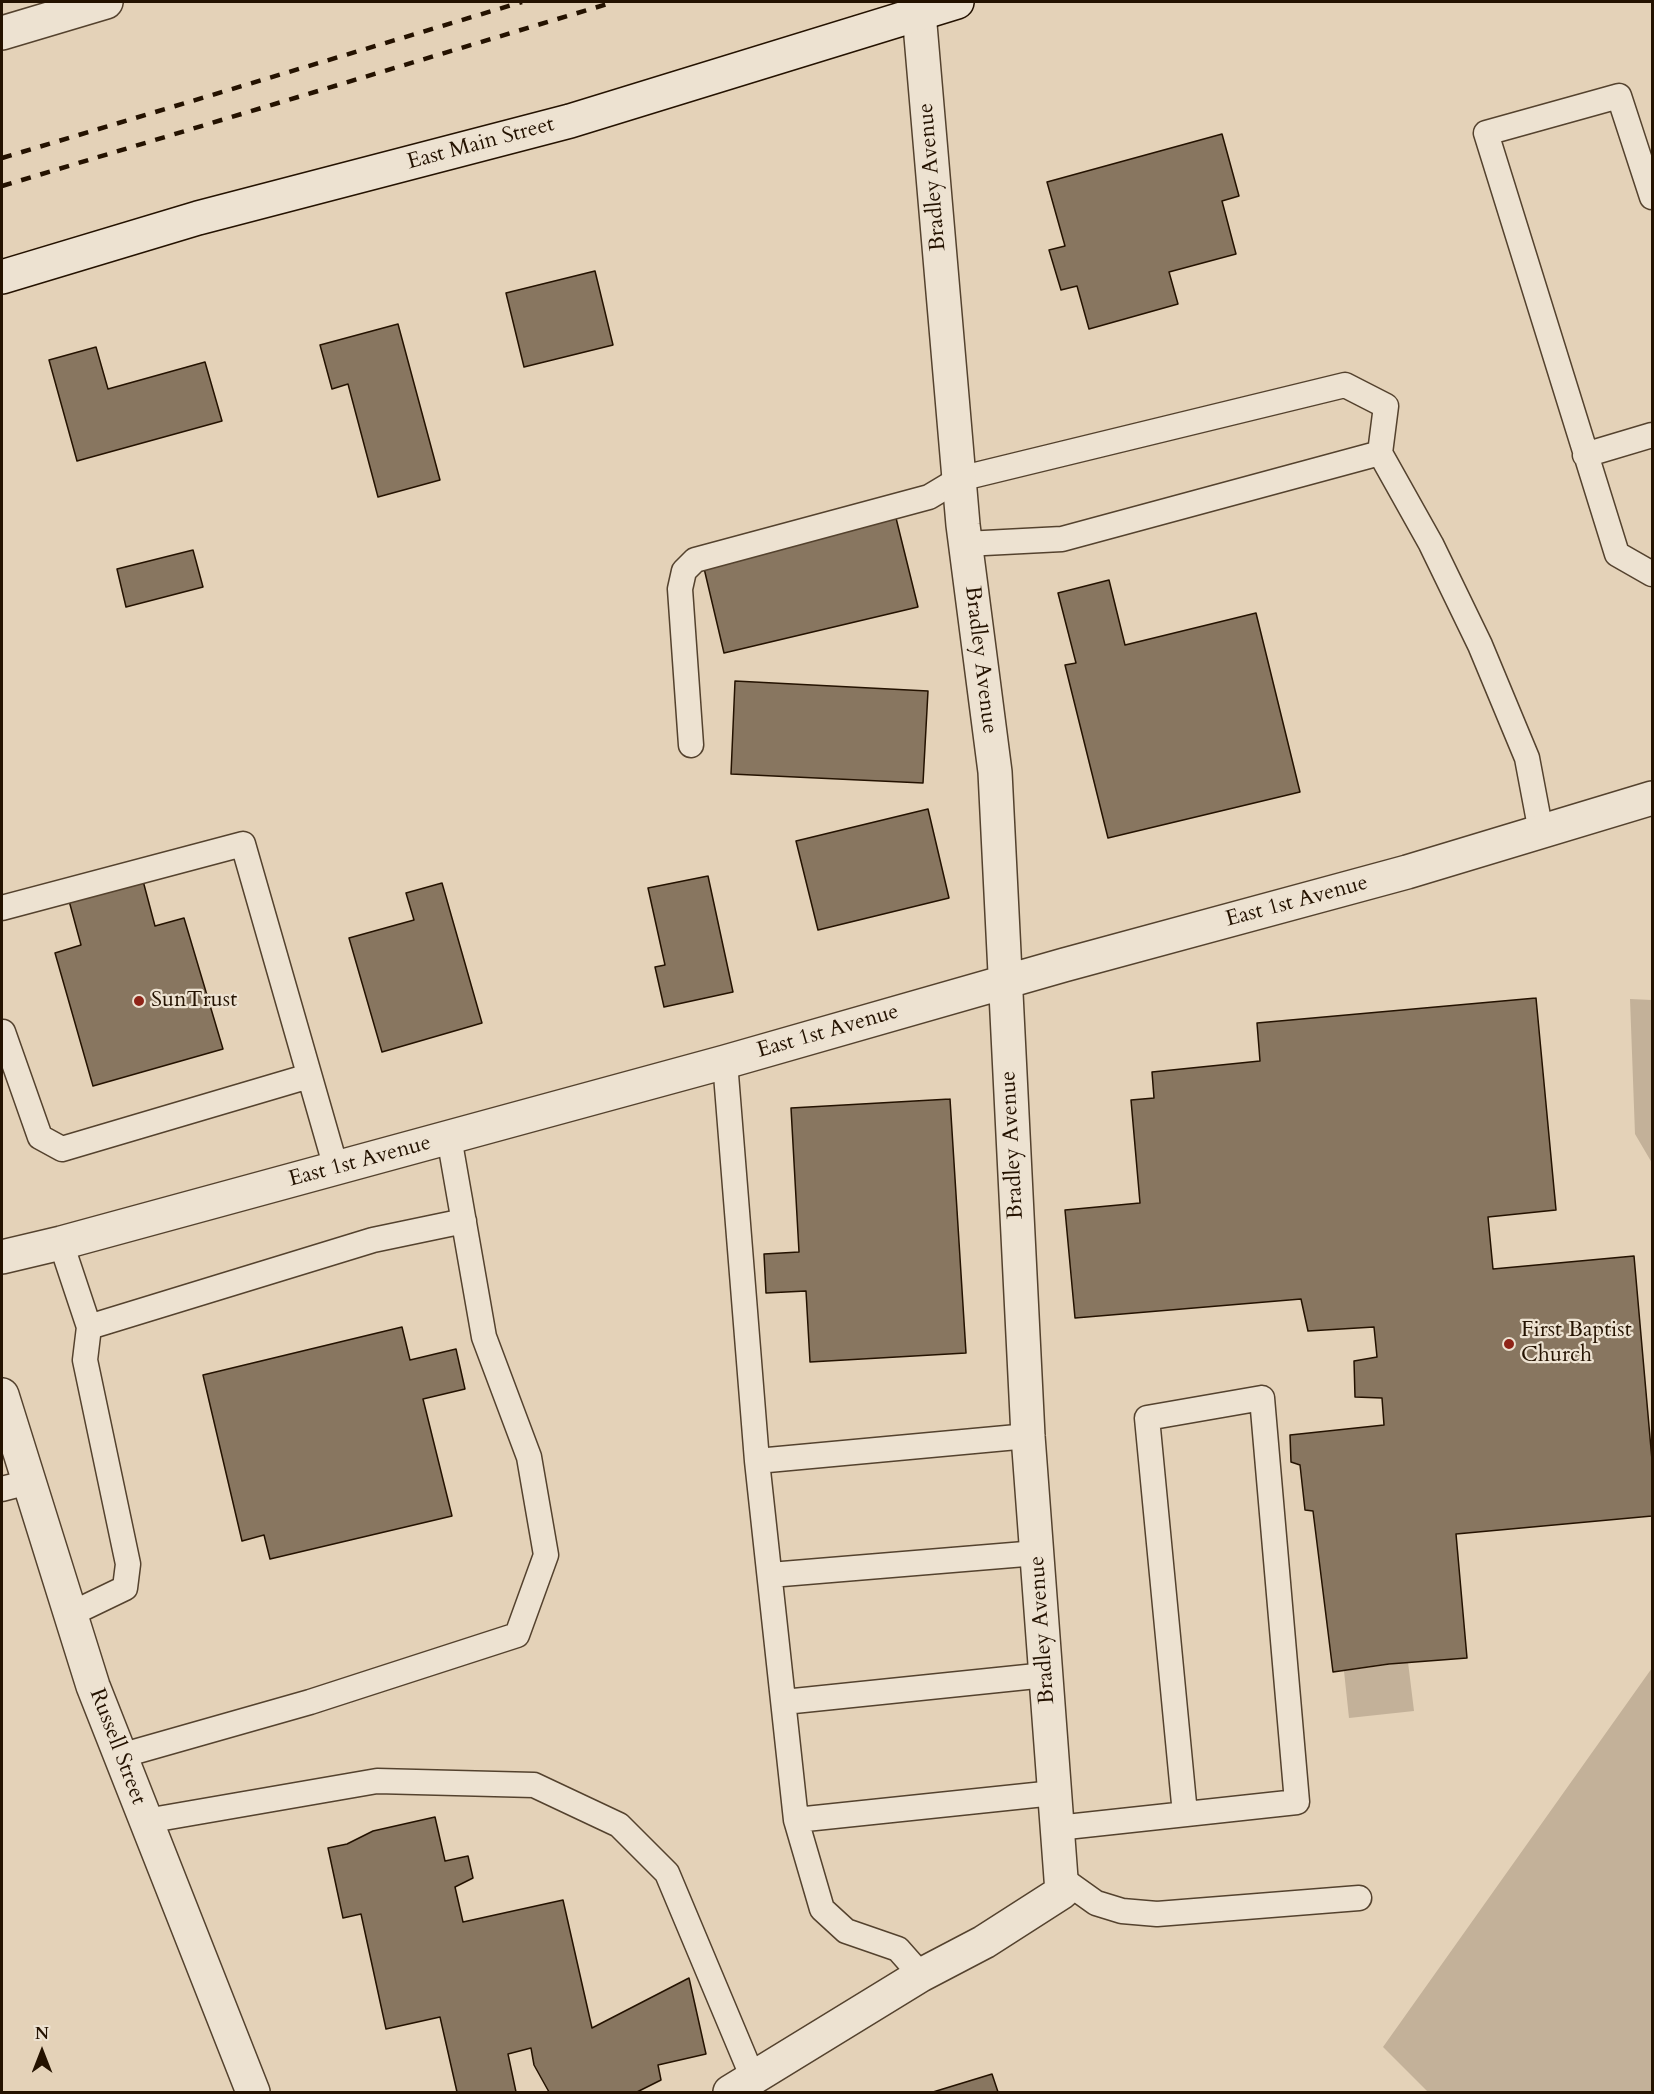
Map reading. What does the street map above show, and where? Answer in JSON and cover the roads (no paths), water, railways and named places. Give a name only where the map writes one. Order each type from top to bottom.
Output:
[{"type":"street","name":"East Main Street","points":[[2,277],[198,218],[570,121],[957,2]]},
{"type":"street","points":[[2,33],[99,3]]},
{"type":"street","name":"Bradley Avenue","points":[[919,13],[965,544],[995,772],[1028,1436],[1061,1878]]},
{"type":"street","name":"East 1st Avenue","points":[[2,1257],[61,1243],[725,1062],[1005,982],[1407,872],[1653,798]]},
{"type":"street","name":"Russell Street","points":[[2,1395],[15,1485],[71,1614],[93,1686],[253,2092]]},
{"type":"street","points":[[742,2085],[921,1975],[984,1942],[1062,1892],[1061,1878]]},
{"type":"lane","points":[[1653,197],[1619,96],[1486,133],[1617,554],[1653,574]]},
{"type":"lane","points":[[691,745],[680,589],[684,571],[695,560],[929,497],[959,479],[1345,385],[1386,406],[1380,453],[1431,544],[1480,645],[1527,758],[1541,831]]},
{"type":"lane","points":[[1585,455],[1653,435]]},
{"type":"lane","points":[[965,544],[1062,539],[1380,453]]},
{"type":"lane","points":[[2,908],[243,844],[336,1168]]},
{"type":"lane","points":[[2,1030],[40,1137],[62,1149],[309,1076]]},
{"type":"lane","points":[[725,1062],[757,1461],[795,1820],[822,1909],[846,1931],[898,1949],[921,1975]]},
{"type":"lane","points":[[120,1756],[310,1702],[517,1635],[546,1555],[529,1457],[484,1337],[449,1137]]},
{"type":"lane","points":[[89,1327],[373,1240],[464,1221]]},
{"type":"lane","points":[[61,1243],[89,1327],[85,1360],[128,1564],[125,1588],[71,1614]]},
{"type":"lane","points":[[1057,1828],[1297,1802],[1262,1398],[1147,1418],[1185,1814]]},
{"type":"lane","points":[[757,1461],[1028,1436]]},
{"type":"lane","points":[[770,1575],[1037,1553]]},
{"type":"lane","points":[[784,1702],[1046,1675]]},
{"type":"lane","points":[[146,1821],[377,1781],[534,1785],[619,1825],[667,1874],[742,2085]]},
{"type":"lane","points":[[795,1820],[1054,1793]]},
{"type":"lane","points":[[1061,1878],[1096,1903],[1122,1911],[1157,1914],[1359,1898]]},
{"type":"railway","points":[[2,158],[522,2]]},
{"type":"railway","points":[[2,186],[614,2]]},
{"type":"place","name":"SunTrust","points":[[139,1001]]},
{"type":"place","name":"First Baptist Church","points":[[1509,1344]]}]
